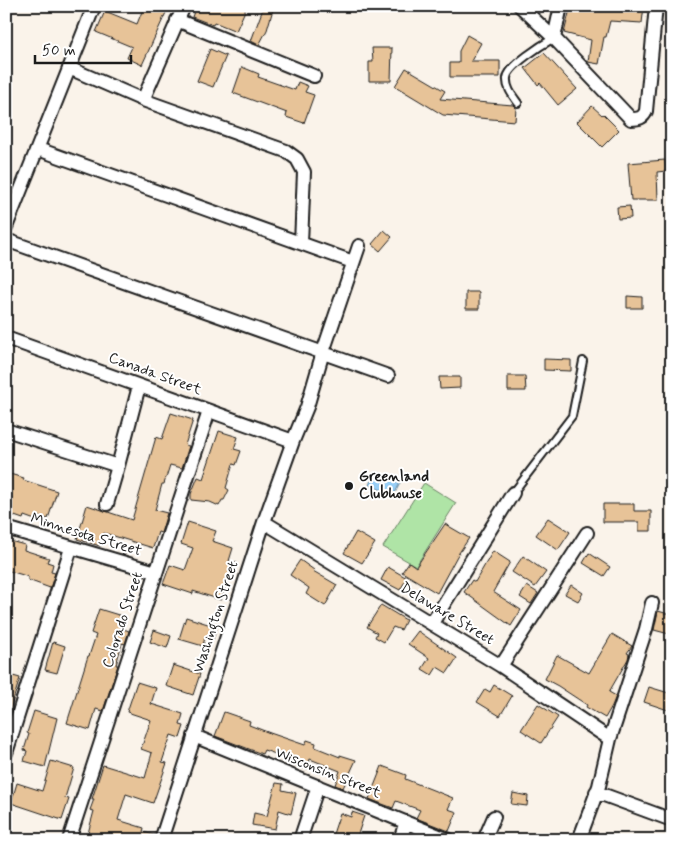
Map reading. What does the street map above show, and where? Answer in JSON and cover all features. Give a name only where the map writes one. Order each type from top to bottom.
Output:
[{"type":"street","points":[[6,227],[94,6]]},
{"type":"street","points":[[143,100],[184,6]]},
{"type":"street","points":[[520,6],[554,38],[631,119],[638,119],[644,116],[646,111],[656,6]]},
{"type":"street","points":[[554,38],[561,6]]},
{"type":"street","points":[[177,20],[314,76]]},
{"type":"street","points":[[69,68],[143,100],[286,150],[297,159],[304,172],[301,243]]},
{"type":"street","points":[[38,149],[354,262]]},
{"type":"street","points":[[6,240],[388,376]]},
{"type":"street","name":"Washington Street","points":[[160,840],[264,522],[307,407],[323,352],[359,246]]},
{"type":"street","name":"Canada Street","points":[[6,338],[293,441]]},
{"type":"street","points":[[107,504],[140,386]]},
{"type":"street","name":"Colorado Street","points":[[69,840],[209,411]]},
{"type":"street","points":[[6,430],[118,466]]},
{"type":"street","points":[[432,623],[513,492]]},
{"type":"street","name":"Delaware Street","points":[[264,522],[501,666],[610,739]]},
{"type":"street","name":"Minnesota Street","points":[[6,528],[156,572]]},
{"type":"street","points":[[501,666],[587,533]]},
{"type":"street","points":[[6,753],[71,548]]},
{"type":"street","points":[[578,840],[596,792],[610,739],[646,629],[652,603]]},
{"type":"street","name":"Wisconsin Street","points":[[194,736],[449,840]]},
{"type":"street","points":[[300,840],[318,786]]},
{"type":"street","points":[[596,792],[672,820]]},
{"type":"street","points":[[484,840],[494,818]]},
{"type":"street","points":[[400,840],[406,822]]},
{"type":"lane","points":[[518,103],[507,86],[506,78],[508,72],[525,57],[554,38]]},
{"type":"lane","points":[[513,492],[572,416],[583,361]]},
{"type":"green space","points":[[424,483],[456,503],[416,566],[383,547]]},
{"type":"water","points":[[374,473],[400,483],[394,495],[369,485]]},
{"type":"building","points":[[147,6],[169,6],[142,65],[127,58],[132,47],[96,32],[105,11],[137,24],[143,9],[145,10]]},
{"type":"building","points":[[196,6],[247,6],[236,31],[214,22],[213,25],[192,17]]},
{"type":"building","points":[[264,6],[274,6],[267,30],[259,45],[251,41]]},
{"type":"building","points":[[579,6],[644,6],[642,23],[610,21],[606,37],[604,37],[599,64],[588,62],[591,40],[564,33],[570,9],[578,11]]},
{"type":"building","points":[[467,35],[481,43],[471,61],[500,61],[500,77],[450,77],[450,63],[459,63],[459,51]]},
{"type":"building","points":[[372,48],[392,48],[391,81],[369,81],[369,62],[373,62]]},
{"type":"building","points":[[210,49],[226,56],[213,87],[197,81]]},
{"type":"building","points":[[544,53],[577,89],[558,105],[540,83],[538,85],[525,68]]},
{"type":"building","points":[[242,67],[259,74],[258,77],[295,90],[298,82],[308,86],[305,92],[314,95],[304,123],[286,117],[287,113],[233,93]]},
{"type":"building","points":[[406,68],[445,91],[440,99],[513,105],[516,108],[515,121],[443,115],[395,86]]},
{"type":"building","points":[[592,106],[619,130],[602,147],[577,122]]},
{"type":"building","points":[[665,160],[666,171],[657,172],[658,200],[631,200],[628,163]]},
{"type":"building","points":[[630,206],[631,218],[618,219],[617,207]]},
{"type":"building","points":[[384,230],[392,237],[380,251],[372,244]]},
{"type":"building","points":[[466,292],[479,292],[479,309],[466,309]]},
{"type":"building","points":[[627,296],[642,297],[642,308],[627,308]]},
{"type":"building","points":[[544,359],[571,360],[571,371],[544,370]]},
{"type":"building","points":[[508,376],[525,376],[526,391],[508,391]]},
{"type":"building","points":[[439,377],[460,377],[460,388],[440,389]]},
{"type":"building","points":[[171,413],[193,420],[185,445],[189,446],[182,468],[170,465],[164,484],[162,484],[155,510],[167,513],[161,533],[158,532],[153,548],[104,533],[100,546],[77,539],[87,505],[132,520],[156,437],[162,439]]},
{"type":"building","points":[[219,431],[238,437],[234,449],[241,451],[236,465],[233,464],[226,488],[229,490],[219,506],[210,502],[191,500],[191,494],[198,477],[203,479]]},
{"type":"building","points":[[6,473],[57,491],[48,519],[36,516],[35,520],[24,516],[23,519],[6,513]]},
{"type":"building","points":[[603,504],[634,504],[634,511],[651,511],[651,531],[639,531],[639,522],[603,522]]},
{"type":"building","points":[[548,518],[570,532],[558,550],[536,535]]},
{"type":"building","points":[[188,522],[216,531],[212,541],[233,548],[229,561],[237,563],[233,576],[229,575],[221,600],[193,591],[193,594],[163,584],[170,565],[185,570],[193,548],[181,544]]},
{"type":"building","points":[[445,524],[469,538],[437,593],[402,572],[409,562],[416,567]]},
{"type":"building","points":[[356,532],[375,543],[362,563],[344,553]]},
{"type":"building","points":[[6,540],[25,545],[24,550],[49,558],[47,562],[53,564],[51,572],[55,573],[50,588],[28,580],[28,577],[6,570]]},
{"type":"building","points":[[493,551],[510,562],[493,592],[521,610],[511,626],[464,592],[472,580],[475,582]]},
{"type":"building","points":[[589,553],[610,567],[604,576],[583,563]]},
{"type":"building","points":[[523,556],[546,572],[535,587],[512,572]]},
{"type":"building","points":[[300,560],[313,571],[337,585],[325,606],[306,594],[309,588],[290,575]]},
{"type":"building","points":[[388,567],[407,578],[400,590],[381,580]]},
{"type":"building","points":[[571,585],[583,593],[578,601],[565,594]]},
{"type":"building","points":[[527,586],[538,593],[531,604],[520,597]]},
{"type":"building","points":[[381,605],[406,620],[401,630],[393,627],[384,642],[375,637],[377,633],[367,627]]},
{"type":"building","points":[[99,609],[125,617],[121,628],[129,631],[125,644],[122,643],[116,665],[118,665],[103,711],[96,709],[90,730],[67,723],[96,635],[91,633]]},
{"type":"building","points":[[658,611],[672,615],[669,634],[654,630]]},
{"type":"building","points":[[186,617],[217,627],[213,639],[205,637],[203,646],[179,639]]},
{"type":"building","points":[[154,630],[171,636],[167,648],[150,642]]},
{"type":"building","points":[[418,631],[457,658],[447,673],[437,667],[432,675],[422,669],[429,658],[408,644]]},
{"type":"building","points":[[612,634],[632,646],[627,653],[629,654],[628,659],[609,692],[616,696],[605,718],[545,679],[557,655],[589,673]]},
{"type":"building","points":[[53,642],[65,646],[57,673],[45,670]]},
{"type":"building","points":[[173,665],[200,674],[193,695],[166,686]]},
{"type":"building","points":[[6,674],[20,678],[9,713],[6,713]]},
{"type":"building","points":[[137,682],[156,688],[151,704],[183,714],[180,725],[184,726],[180,738],[171,735],[162,762],[167,763],[153,803],[126,794],[118,820],[144,828],[143,832],[154,835],[153,840],[112,840],[112,838],[87,837],[94,811],[90,810],[94,799],[92,799],[103,765],[145,778],[152,753],[141,749],[151,720],[127,712]]},
{"type":"building","points":[[494,685],[512,696],[500,716],[477,702],[485,689],[490,692]]},
{"type":"building","points":[[649,687],[672,694],[668,710],[644,702]]},
{"type":"building","points":[[538,704],[558,717],[541,743],[521,730]]},
{"type":"building","points":[[34,711],[57,718],[45,767],[24,761],[27,751],[24,750],[29,734],[27,733]]},
{"type":"building","points":[[224,712],[250,721],[249,725],[270,733],[305,745],[307,740],[316,743],[315,747],[340,757],[340,755],[356,760],[343,788],[335,785],[340,771],[310,759],[307,769],[297,766],[298,764],[287,758],[264,750],[262,754],[215,736]]},
{"type":"building","points":[[51,761],[74,768],[65,798],[69,799],[62,820],[11,803],[17,783],[42,791]]},
{"type":"building","points":[[382,766],[406,775],[405,779],[453,798],[448,809],[457,812],[449,831],[416,818],[420,810],[396,801],[393,808],[369,799]]},
{"type":"building","points":[[276,783],[283,784],[282,790],[296,793],[291,814],[279,810],[275,829],[252,825],[254,813],[267,816]]},
{"type":"building","points":[[513,793],[528,796],[527,806],[511,804]]},
{"type":"building","points":[[352,812],[364,816],[356,840],[331,840],[340,813],[351,817]]},
{"type":"place","name":"Greenland Clubhouse","points":[[349,486]]}]
